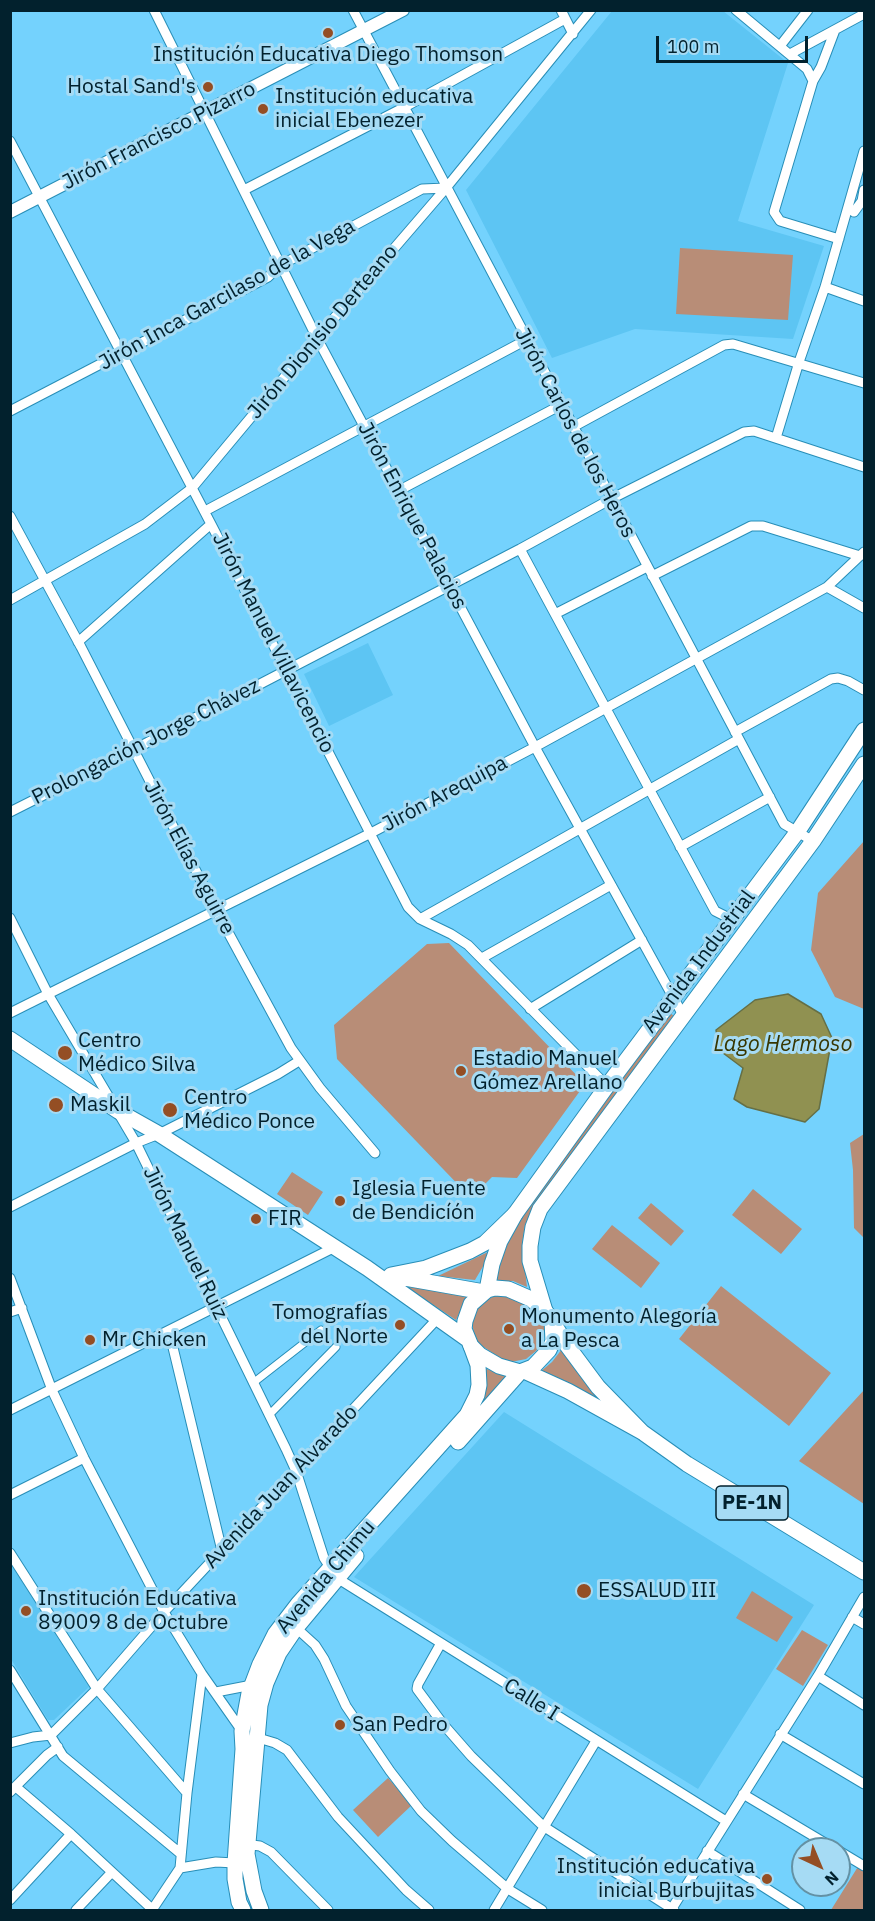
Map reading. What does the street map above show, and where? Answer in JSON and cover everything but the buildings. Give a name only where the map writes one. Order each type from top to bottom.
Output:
[{"type":"main road","name":"Avenida Industrial","points":[[486,1291],[500,1241],[515,1214],[607,1086],[798,831],[864,730]]},
{"type":"main road","name":"Avenida Industrial","points":[[549,1316],[530,1261],[533,1227],[540,1209],[813,841],[864,764]]},
{"type":"main road","name":"PE-1N","points":[[10,1039],[118,1111],[159,1134],[367,1268],[438,1318],[480,1355],[498,1366],[522,1371],[577,1396],[642,1432],[687,1464],[864,1572]]},
{"type":"main road","points":[[391,1275],[426,1268],[470,1251],[485,1243],[515,1214]]},
{"type":"main road","name":"PE-1N","points":[[367,1268],[391,1275],[486,1291],[495,1288],[519,1293],[531,1299],[549,1316],[598,1387],[642,1432]]},
{"type":"main road","points":[[469,1343],[464,1329],[467,1312],[477,1298],[486,1291]]},
{"type":"main road","points":[[522,1371],[533,1367],[549,1350],[553,1341],[549,1316]]},
{"type":"main road","name":"Avenida Chimu","points":[[261,1911],[242,1844],[242,1731],[252,1685],[270,1644],[291,1624],[334,1574],[472,1406],[477,1395],[479,1375],[478,1365],[469,1343]]},
{"type":"main road","name":"Avenida Chimu","points":[[334,1574],[522,1371]]},
{"type":"main road","name":"Avenida Chimu","points":[[243,1911],[235,1879],[235,1863],[242,1844],[258,1738],[260,1705],[267,1680],[291,1624]]},
{"type":"street","name":"Jirón Enrique Palacios","points":[[154,10],[317,338],[535,747],[683,1015]]},
{"type":"street","name":"Jirón Carlos de los Heros","points":[[352,10],[784,824],[813,841]]},
{"type":"street","name":"Jirón Francisco Pizarro","points":[[10,212],[403,10]]},
{"type":"street","name":"Jirón Dionisio Derteano","points":[[10,600],[145,524],[192,488],[446,188],[591,10]]},
{"type":"street","points":[[736,10],[807,69],[813,81]]},
{"type":"street","points":[[780,46],[808,10]]},
{"type":"street","points":[[790,54],[864,14]]},
{"type":"street","points":[[244,190],[403,108],[563,15],[573,34]]},
{"type":"street","points":[[835,30],[821,68],[813,81],[774,212],[780,221],[840,239]]},
{"type":"street","name":"Jirón Manuel Villavicencio","points":[[10,141],[287,670],[408,908],[420,919],[468,945],[607,1086]]},
{"type":"street","points":[[776,438],[799,362],[851,211],[864,152]]},
{"type":"street","name":"Jirón Inca Garcilaso de la Vega","points":[[10,411],[268,277],[281,265],[422,189],[446,188]]},
{"type":"street","points":[[851,211],[862,201],[864,190]]},
{"type":"street","points":[[851,211],[864,216]]},
{"type":"street","points":[[825,287],[864,301]]},
{"type":"street","points":[[205,512],[526,340]]},
{"type":"street","points":[[573,428],[724,345],[733,344],[864,383]]},
{"type":"street","points":[[398,491],[561,405]]},
{"type":"street","name":"Prolongación Jorge Chávez","points":[[10,812],[744,432],[754,431],[864,467]]},
{"type":"street","name":"Jirón Elías Aguirre","points":[[10,516],[78,642],[216,910],[299,1060],[375,1153]]},
{"type":"street","points":[[78,642],[211,524]]},
{"type":"street","points":[[652,576],[751,526],[763,526],[862,554]]},
{"type":"street","points":[[520,549],[715,910],[731,919]]},
{"type":"street","name":"Jirón Arequipa","points":[[10,1013],[371,833],[535,747],[827,587],[862,554]]},
{"type":"street","points":[[555,615],[647,567]]},
{"type":"street","points":[[827,587],[864,608]]},
{"type":"street","points":[[420,919],[651,789],[831,679],[848,681],[864,690]]},
{"type":"street","points":[[680,847],[770,797]]},
{"type":"street","points":[[482,958],[611,885]]},
{"type":"street","name":"Jirón Manuel Ruiz","points":[[10,918],[48,994],[136,1143],[296,1471],[324,1558],[334,1574]]},
{"type":"street","points":[[530,1009],[642,940]]},
{"type":"street","points":[[10,1207],[278,1074],[299,1060]]},
{"type":"street","points":[[10,1410],[333,1248]]},
{"type":"street","points":[[10,1278],[52,1390],[84,1458],[164,1612],[202,1674],[242,1731],[275,1743],[286,1750],[338,1817],[429,1911]]},
{"type":"street","points":[[10,1312],[22,1308]]},
{"type":"street","name":"Avenida Juan Alvarado","points":[[51,1735],[438,1318]]},
{"type":"street","points":[[253,1383],[321,1330]]},
{"type":"street","points":[[169,1332],[222,1551]]},
{"type":"street","points":[[269,1415],[336,1347]]},
{"type":"street","points":[[10,1495],[84,1458]]},
{"type":"street","points":[[10,1553],[96,1689],[187,1793]]},
{"type":"street","name":"Calle I","points":[[334,1574],[726,1821]]},
{"type":"street","points":[[441,1643],[417,1684],[419,1694],[471,1756],[543,1826],[672,1910],[818,1676],[864,1597]]},
{"type":"street","points":[[852,1617],[864,1624]]},
{"type":"street","points":[[291,1624],[320,1652],[346,1706],[421,1811],[508,1889],[542,1911]]},
{"type":"street","points":[[10,1670],[63,1756],[181,1854]]},
{"type":"street","points":[[58,1747],[47,1755],[13,1790],[71,1834],[152,1910],[180,1868],[202,1674]]},
{"type":"street","points":[[818,1676],[864,1705]]},
{"type":"street","points":[[216,1692],[252,1685]]},
{"type":"street","points":[[780,1734],[864,1784]]},
{"type":"street","points":[[10,1743],[51,1735]]},
{"type":"street","points":[[494,1911],[596,1741]]},
{"type":"street","points":[[743,1794],[815,1837]]},
{"type":"street","points":[[10,1900],[71,1834]]},
{"type":"street","points":[[242,1844],[260,1846],[271,1852],[328,1911]]},
{"type":"street","points":[[708,1851],[800,1911]]},
{"type":"street","points":[[851,1858],[864,1866]]},
{"type":"street","points":[[180,1868],[216,1862],[235,1863]]},
{"type":"street","points":[[76,1911],[112,1872]]},
{"type":"shaded area","points":[[612,11],[723,11],[788,63],[738,221],[824,246],[793,339],[635,329],[552,358],[466,190]]},
{"type":"shaded area","points":[[680,248],[793,255],[788,320],[676,314]]},
{"type":"shaded area","points":[[368,643],[393,695],[329,726],[304,674]]},
{"type":"shaded area","points":[[864,841],[864,1009],[835,997],[811,950],[818,893]]},
{"type":"shaded area","name":"Estadio Manuel Gómez Arellano","points":[[449,943],[585,1084],[517,1178],[492,1177],[471,1198],[337,1059],[334,1025],[427,944]]},
{"type":"shaded area","points":[[670,1013],[674,1016],[673,1018],[533,1207],[525,1225],[522,1244],[527,1287],[513,1281],[493,1281],[494,1268],[519,1213]]},
{"type":"shaded area","points":[[864,1134],[864,1238],[854,1228],[850,1143]]},
{"type":"shaded area","points":[[292,1172],[323,1192],[308,1215],[277,1194]]},
{"type":"shaded area","points":[[753,1189],[802,1229],[781,1254],[732,1215]]},
{"type":"shaded area","points":[[651,1203],[684,1231],[671,1246],[638,1218]]},
{"type":"shaded area","points":[[612,1225],[660,1263],[641,1288],[592,1249]]},
{"type":"shaded area","points":[[490,1251],[491,1253],[475,1280],[438,1276]]},
{"type":"shaded area","points":[[409,1286],[467,1294],[467,1297],[456,1320],[409,1289]]},
{"type":"shaded area","points":[[721,1286],[831,1373],[789,1426],[679,1339]]},
{"type":"shaded area","points":[[495,1295],[504,1295],[527,1305],[544,1323],[544,1337],[536,1351],[526,1359],[511,1362],[502,1359],[475,1339],[472,1322],[476,1310]]},
{"type":"shaded area","points":[[562,1349],[613,1411],[540,1372]]},
{"type":"shaded area","points":[[485,1370],[509,1378],[475,1412]]},
{"type":"shaded area","points":[[864,1390],[864,1504],[799,1461]]},
{"type":"shaded area","name":"ESSALUD III","points":[[504,1412],[814,1605],[698,1789],[354,1577]]},
{"type":"shaded area","name":"Institución Educativa 89009 8 de Octubre","points":[[11,1564],[89,1687],[54,1720],[48,1720],[11,1659]]},
{"type":"shaded area","points":[[752,1591],[793,1617],[777,1642],[736,1618]]},
{"type":"shaded area","points":[[802,1630],[828,1645],[803,1686],[776,1669]]},
{"type":"shaded area","points":[[388,1778],[412,1805],[378,1837],[353,1810]]},
{"type":"shaded area","points":[[864,1857],[864,1910],[831,1910],[839,1897],[851,1897],[851,1878]]},
{"type":"water","name":"Lago Hermoso","points":[[788,994],[821,1014],[832,1038],[819,1109],[805,1122],[747,1107],[734,1099],[743,1068],[719,1050],[716,1030],[755,1000]]},
{"type":"place","name":"Institución Educativa Diego Thomson","points":[[328,33]]},
{"type":"place","name":"Hostal Sand's","points":[[208,87]]},
{"type":"place","name":"Institución educativa inicial Ebenezer","points":[[263,109]]},
{"type":"place","name":"Centro Médico Silva","points":[[65,1053]]},
{"type":"place","name":"Estadio Manuel Gómez Arellano","points":[[461,1071]]},
{"type":"place","name":"Maskil","points":[[56,1105]]},
{"type":"place","name":"Centro Médico Ponce","points":[[170,1110]]},
{"type":"place","name":"Iglesia Fuente de Bendicíón","points":[[340,1201]]},
{"type":"place","name":"FIR","points":[[256,1219]]},
{"type":"place","name":"Tomografías del Norte","points":[[400,1325]]},
{"type":"place","name":"Monumento Alegoría a La Pesca","points":[[509,1329]]},
{"type":"place","name":"Mr Chicken","points":[[90,1340]]},
{"type":"place","name":"ESSALUD III","points":[[584,1591]]},
{"type":"place","name":"Institución Educativa 89009 8 de Octubre","points":[[26,1611]]},
{"type":"place","name":"San Pedro","points":[[340,1725]]},
{"type":"place","name":"Institución educativa inicial Burbujitas","points":[[767,1879]]}]
